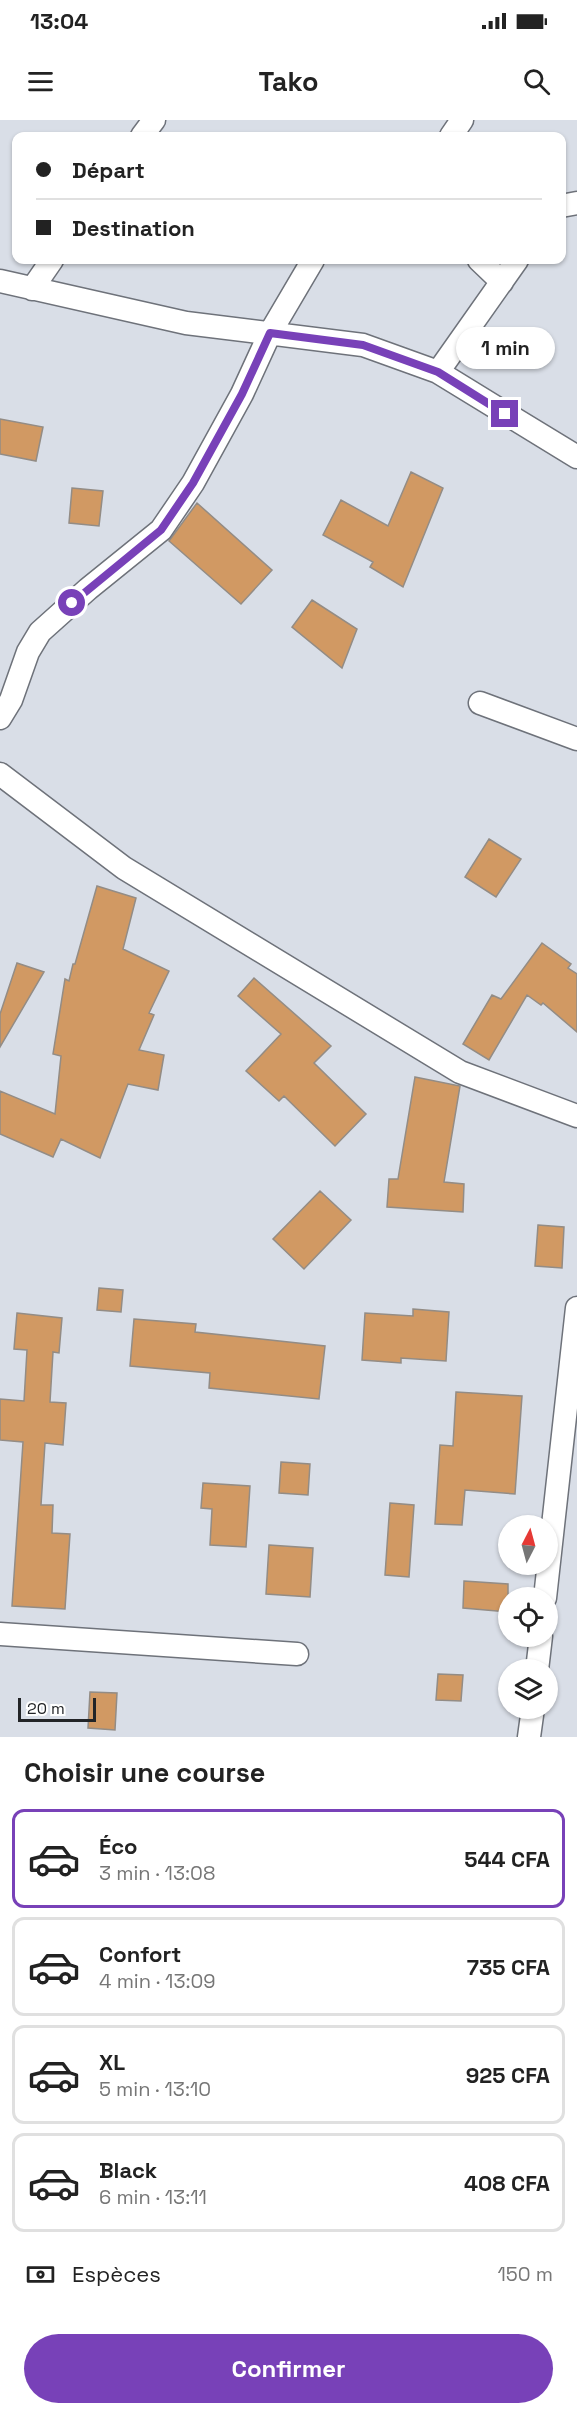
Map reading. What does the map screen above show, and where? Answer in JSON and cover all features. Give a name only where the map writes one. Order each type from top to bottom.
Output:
[{"type":"street","points":[[32,289],[49,264]]},
{"type":"street","points":[[0,717],[11,699],[28,652],[40,632],[88,589],[161,530],[199,473],[242,394],[270,333],[311,264]]},
{"type":"street","points":[[483,264],[502,282]]},
{"type":"street","points":[[438,372],[514,264]]},
{"type":"street","points":[[0,281],[186,323],[363,345],[438,372],[577,457]]},
{"type":"street","points":[[480,703],[577,739]]},
{"type":"street","points":[[0,774],[124,868],[460,1072],[577,1116]]},
{"type":"street","points":[[546,1587],[577,1308]]},
{"type":"street","points":[[0,1634],[297,1654]]},
{"type":"street","points":[[530,1737],[532,1719]]},
{"type":"building","points":[[0,419],[43,427],[36,461],[0,454]]},
{"type":"building","points":[[411,472],[443,488],[403,587],[370,567],[373,562],[323,535],[341,500],[388,526]]},
{"type":"building","points":[[72,488],[103,491],[99,526],[69,523]]},
{"type":"building","points":[[197,503],[272,570],[241,604],[169,541]]},
{"type":"building","points":[[312,600],[357,629],[342,668],[292,627]]},
{"type":"building","points":[[489,839],[521,859],[496,897],[465,877]]},
{"type":"building","points":[[97,886],[136,898],[123,949],[169,971],[149,1013],[154,1015],[139,1050],[164,1055],[158,1090],[128,1084],[100,1158],[61,1139],[53,1157],[0,1134],[0,1091],[55,1114],[61,1056],[53,1054],[65,979],[69,981],[73,964],[75,964]]},
{"type":"building","points":[[542,943],[571,964],[568,968],[577,974],[577,1032],[543,1003],[541,1005],[527,995],[489,1060],[463,1044],[492,995],[501,999]]},
{"type":"building","points":[[17,963],[44,972],[0,1047],[0,1014]]},
{"type":"building","points":[[254,978],[331,1046],[314,1063],[366,1114],[335,1146],[284,1096],[279,1101],[246,1071],[281,1034],[238,996]]},
{"type":"building","points":[[415,1077],[460,1086],[444,1182],[464,1184],[463,1212],[387,1207],[389,1179],[398,1179]]},
{"type":"building","points":[[320,1191],[351,1220],[304,1269],[273,1239]]},
{"type":"building","points":[[538,1225],[564,1227],[562,1268],[535,1266]]},
{"type":"building","points":[[99,1288],[123,1290],[121,1312],[97,1310]]},
{"type":"building","points":[[413,1309],[449,1312],[446,1361],[401,1358],[401,1363],[362,1360],[365,1313],[413,1316]]},
{"type":"building","points":[[17,1313],[62,1318],[59,1353],[53,1352],[50,1402],[66,1403],[63,1445],[45,1443],[41,1505],[53,1505],[52,1533],[70,1534],[65,1609],[12,1606],[23,1442],[0,1440],[0,1399],[24,1401],[27,1350],[14,1349]]},
{"type":"building","points":[[134,1319],[196,1324],[195,1332],[325,1346],[319,1399],[209,1388],[210,1373],[130,1366]]},
{"type":"building","points":[[456,1392],[522,1396],[515,1494],[465,1490],[462,1525],[435,1524],[440,1445],[453,1446]]},
{"type":"building","points":[[281,1462],[310,1464],[308,1495],[279,1493]]},
{"type":"building","points":[[203,1483],[250,1486],[246,1547],[210,1545],[212,1509],[201,1508]]},
{"type":"building","points":[[390,1503],[414,1505],[409,1577],[385,1575]]},
{"type":"building","points":[[269,1545],[313,1548],[310,1597],[266,1594]]},
{"type":"building","points":[[464,1581],[508,1584],[508,1587],[498,1587],[498,1611],[463,1608]]},
{"type":"building","points":[[438,1674],[463,1675],[461,1701],[436,1700]]},
{"type":"building","points":[[90,1692],[117,1693],[115,1730],[88,1728]]},
{"type":"route","points":[[72,603],[161,530],[193,483],[242,394],[270,333],[363,345],[438,372],[505,414]]}]
